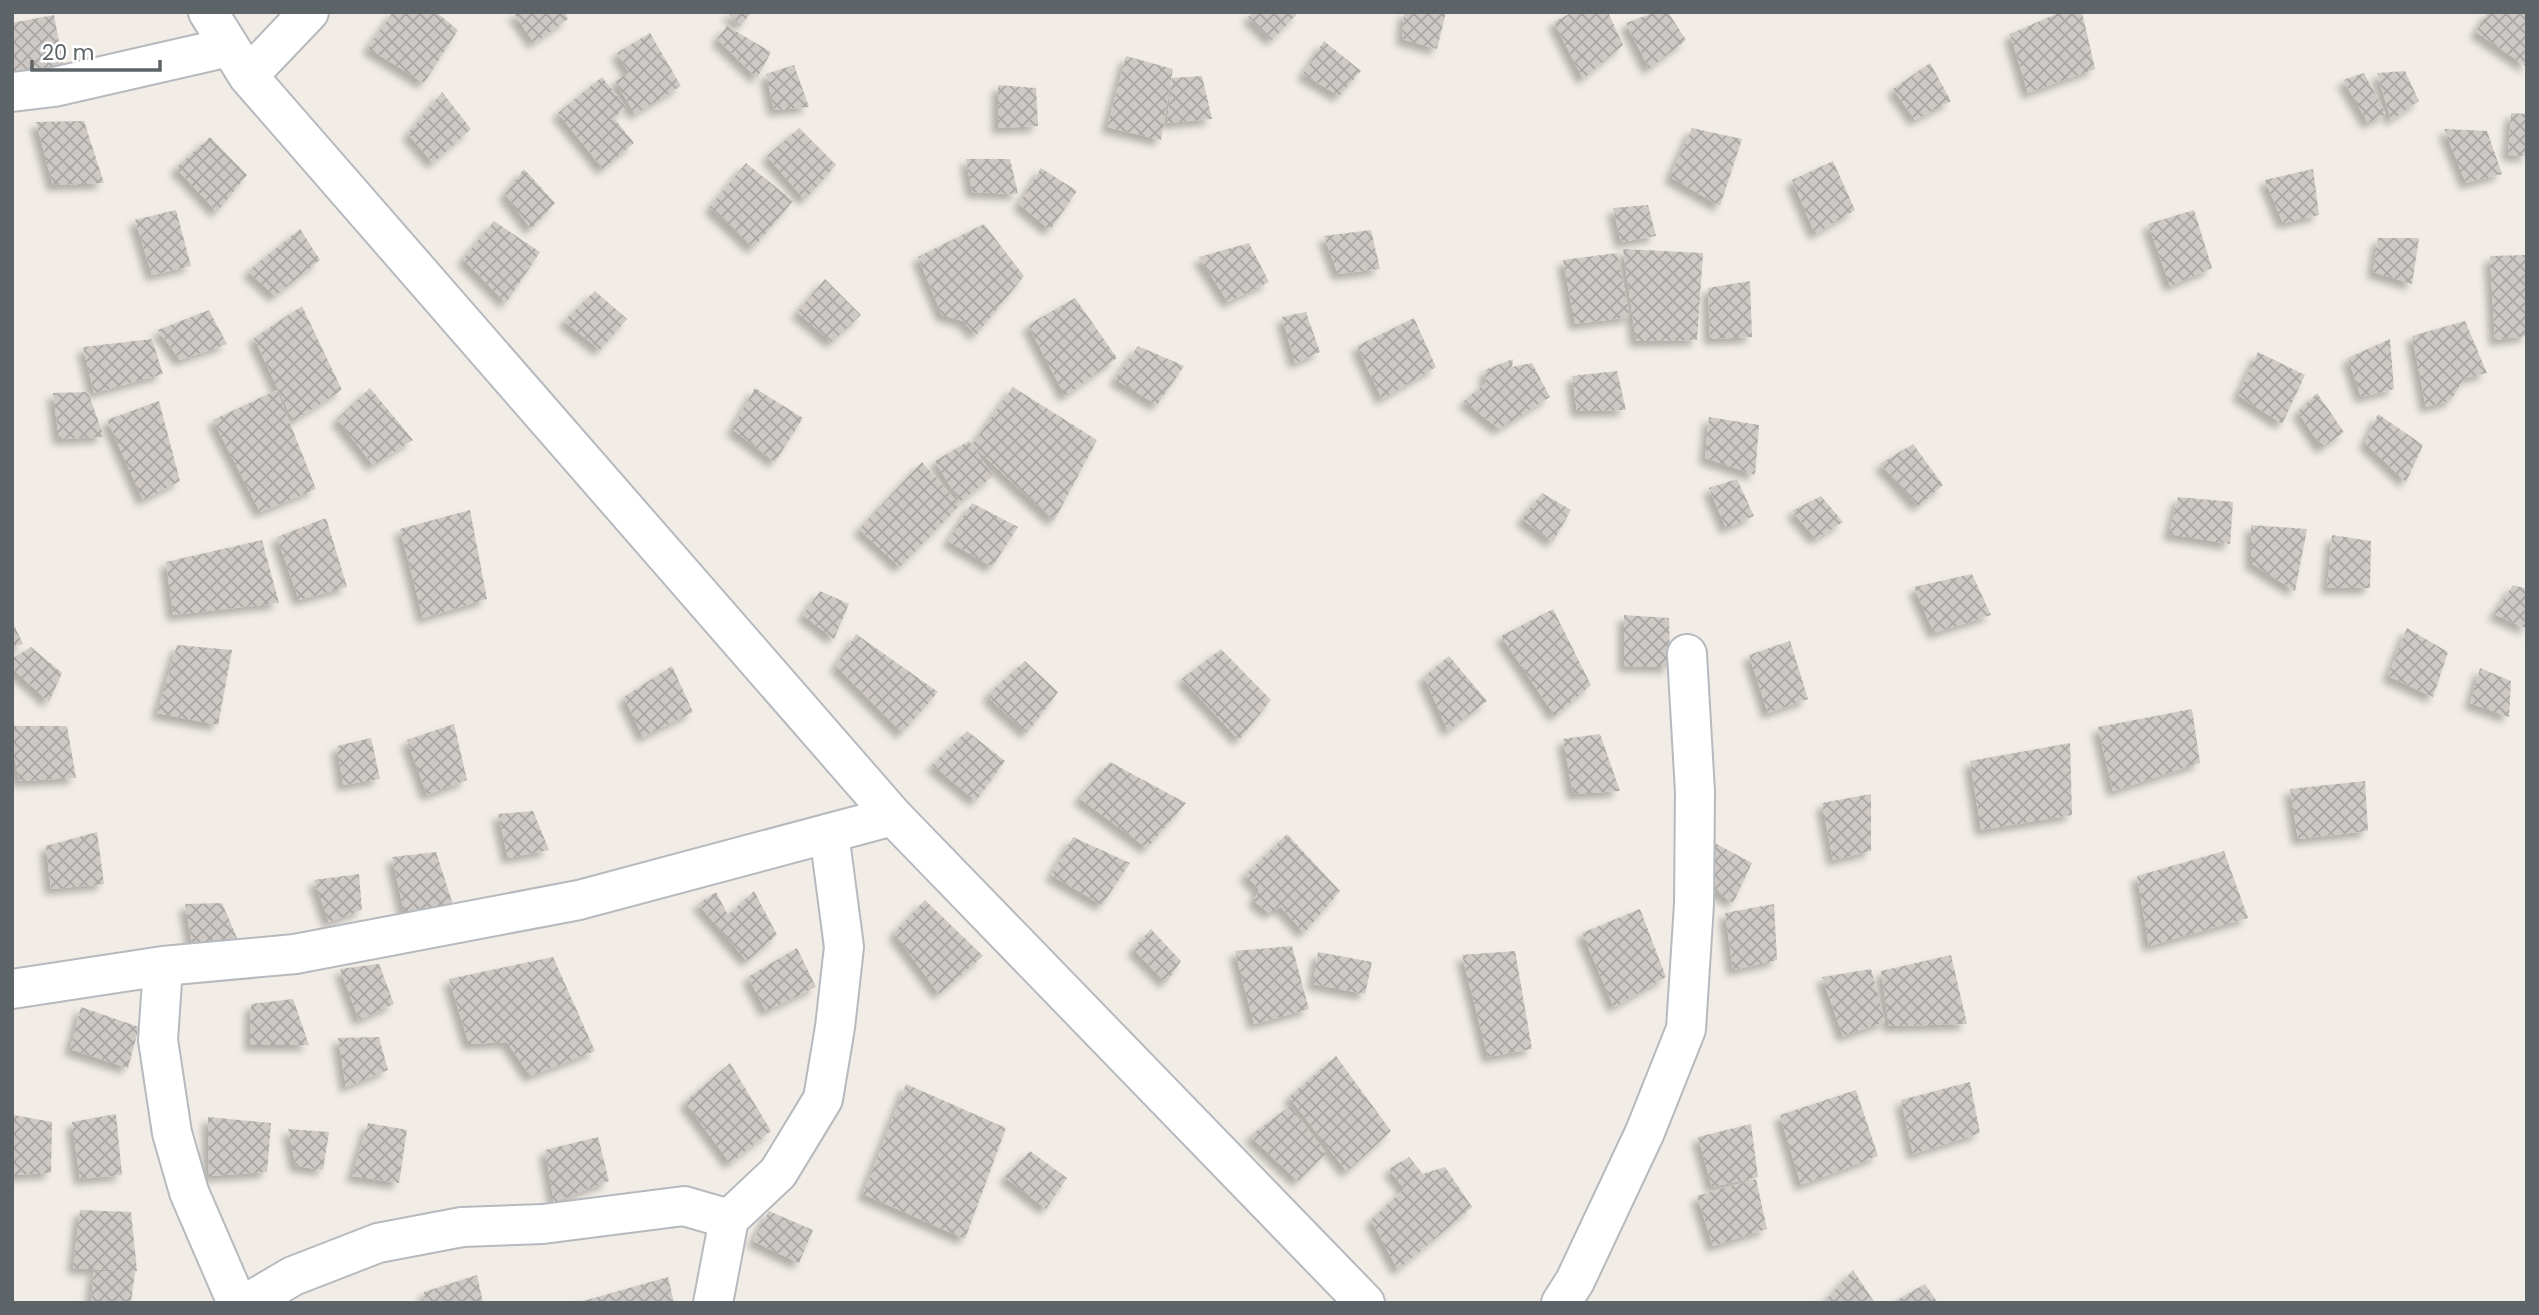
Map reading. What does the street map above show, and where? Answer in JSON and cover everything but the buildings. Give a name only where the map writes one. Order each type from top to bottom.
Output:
[{"type":"street","points":[[208,12],[239,61],[893,816],[1365,1303]]},
{"type":"street","points":[[12,92],[239,61],[309,12]]},
{"type":"street","points":[[1561,1303],[1575,1281],[1645,1132],[1686,1029],[1694,904],[1695,792],[1687,654]]},
{"type":"street","points":[[12,989],[163,966],[295,954],[579,900],[893,816]]},
{"type":"street","points":[[713,1303],[729,1219],[778,1173],[823,1099],[844,947],[829,833]]},
{"type":"street","points":[[163,966],[158,1040],[172,1133],[189,1192],[237,1303]]},
{"type":"street","points":[[247,1303],[293,1276],[378,1243],[462,1227],[544,1224],[684,1206],[729,1219]]}]
